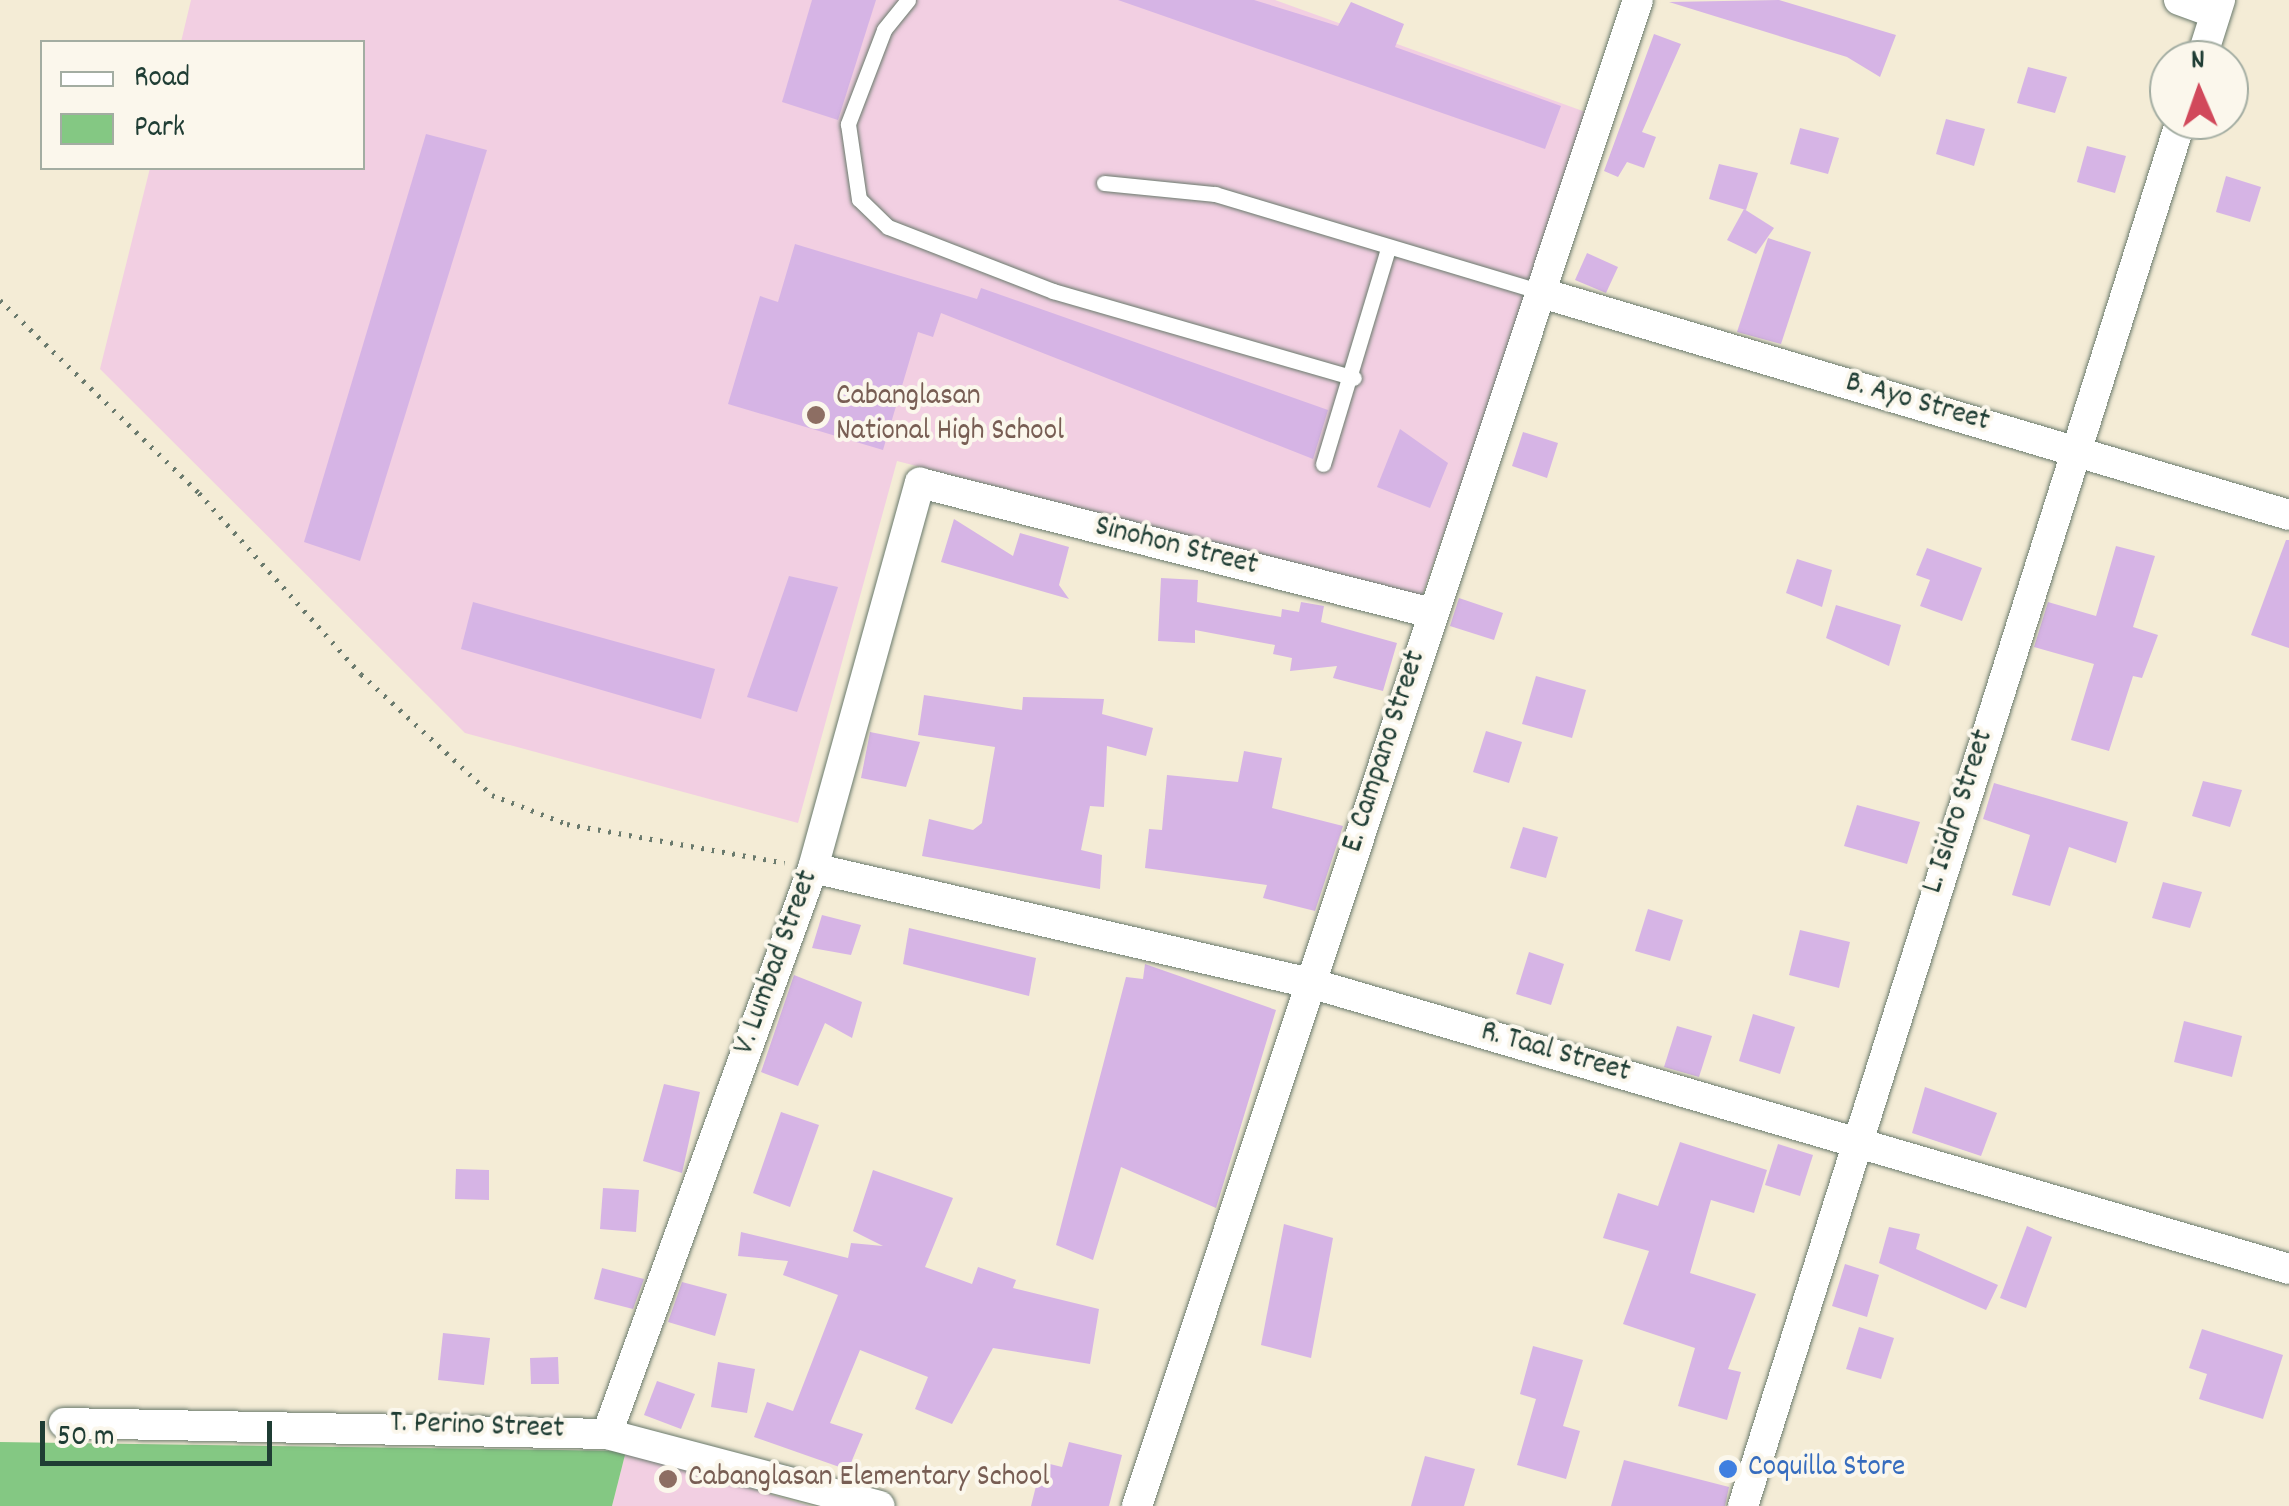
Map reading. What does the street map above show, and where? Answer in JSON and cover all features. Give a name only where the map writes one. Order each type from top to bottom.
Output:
[{"type":"street","name":"E. Campano Street","points":[[1138,1506],[1432,613],[1545,294],[1638,0]]},
{"type":"street","points":[[2179,0],[2218,7],[2207,40]]},
{"type":"street","name":"L. Isidro Street","points":[[1743,1506],[1854,1141],[2176,140]]},
{"type":"street","name":"B. Ayo Street","points":[[1545,294],[2289,516]]},
{"type":"street","name":"Sinohon Street","points":[[920,483],[1432,613]]},
{"type":"street","name":"V. Lumbad Street","points":[[607,1434],[813,868],[920,483]]},
{"type":"street","name":"R. Taal Street","points":[[813,868],[1310,983],[2289,1269]]},
{"type":"street","name":"T. Perino Street","points":[[64,1423],[607,1434],[880,1506]]},
{"type":"lane","points":[[908,0],[884,30],[848,124],[859,199],[888,227],[1053,291],[1354,378]]},
{"type":"lane","points":[[1104,182],[1214,194],[1545,294]]},
{"type":"lane","points":[[1324,464],[1354,378],[1388,249]]},
{"type":"path","points":[[0,300],[199,492],[361,674],[492,795],[567,824],[813,868]]},
{"type":"shaded area","name":"Cabanglasan National High School","points":[[191,0],[1275,0],[1591,114],[1422,596],[897,461],[798,823],[465,733],[100,369],[150,170],[365,170],[365,40],[181,40]]},
{"type":"shaded area","name":"Cabanglasan Elementary School","points":[[626,1451],[810,1506],[612,1506]]},
{"type":"green space","points":[[0,1442],[626,1451],[612,1506],[0,1506]]},
{"type":"building","points":[[812,0],[876,0],[838,120],[782,102]]},
{"type":"building","points":[[1118,0],[1254,0],[1338,26],[1351,2],[1404,24],[1395,47],[1561,106],[1545,149]]},
{"type":"building","points":[[1779,0],[1896,35],[1880,77],[1847,57],[1669,2]]},
{"type":"building","points":[[1654,34],[1681,44],[1642,132],[1656,137],[1644,168],[1627,162],[1618,177],[1604,171]]},
{"type":"building","points":[[2028,67],[2067,77],[2055,113],[2017,103]]},
{"type":"building","points":[[1946,119],[1985,129],[1974,166],[1936,154]]},
{"type":"building","points":[[1800,128],[1839,138],[1828,174],[1790,164]]},
{"type":"building","points":[[426,134],[487,150],[360,561],[304,542]]},
{"type":"building","points":[[2087,146],[2126,156],[2115,193],[2077,182]]},
{"type":"building","points":[[1719,164],[1758,173],[1746,210],[1709,199]]},
{"type":"building","points":[[2226,176],[2261,187],[2250,222],[2216,212]]},
{"type":"building","points":[[1744,209],[1774,228],[1756,254],[1727,240]]},
{"type":"building","points":[[1768,238],[1811,252],[1781,344],[1737,332]]},
{"type":"building","points":[[795,244],[977,299],[981,288],[1328,410],[1313,459],[941,313],[933,337],[918,332],[883,450],[728,404],[760,296],[778,302]]},
{"type":"building","points":[[1587,253],[1618,267],[1606,293],[1575,280]]},
{"type":"building","points":[[1400,429],[1448,463],[1430,508],[1377,487]]},
{"type":"building","points":[[1523,432],[1558,443],[1547,478],[1512,466]]},
{"type":"building","points":[[954,519],[1013,556],[1020,533],[1069,547],[1059,585],[1069,599],[941,562]]},
{"type":"building","points":[[2289,540],[2289,648],[2251,635]]},
{"type":"building","points":[[2116,546],[2155,556],[2133,627],[2158,635],[2142,678],[2133,676],[2109,751],[2071,740],[2094,664],[2034,647],[2048,602],[2096,616]]},
{"type":"building","points":[[1927,548],[1982,568],[1962,621],[1920,606],[1930,580],[1916,575]]},
{"type":"building","points":[[1797,559],[1832,570],[1822,607],[1786,593]]},
{"type":"building","points":[[789,576],[838,587],[797,712],[747,697]]},
{"type":"building","points":[[1161,578],[1198,580],[1197,602],[1281,617],[1282,609],[1299,612],[1301,602],[1324,606],[1321,622],[1397,643],[1383,691],[1333,678],[1337,666],[1290,671],[1292,658],[1273,654],[1275,645],[1195,630],[1195,643],[1158,641]]},
{"type":"building","points":[[1459,598],[1503,613],[1494,640],[1450,626]]},
{"type":"building","points":[[473,602],[715,669],[701,719],[461,649]]},
{"type":"building","points":[[1836,605],[1901,625],[1889,666],[1826,638]]},
{"type":"building","points":[[1536,676],[1586,690],[1572,738],[1522,724]]},
{"type":"building","points":[[924,695],[1022,710],[1023,697],[1104,699],[1102,714],[1153,728],[1146,756],[1107,746],[1104,807],[1090,806],[1081,850],[1102,855],[1100,889],[922,856],[929,819],[973,830],[982,823],[995,747],[918,735]]},
{"type":"building","points":[[1486,731],[1522,742],[1509,783],[1473,772]]},
{"type":"building","points":[[870,732],[920,742],[906,787],[861,778]]},
{"type":"building","points":[[1244,751],[1282,758],[1272,808],[1343,826],[1315,911],[1263,898],[1267,885],[1145,868],[1149,829],[1162,830],[1167,775],[1238,782]]},
{"type":"building","points":[[2203,781],[2242,790],[2230,827],[2192,816]]},
{"type":"building","points":[[1994,783],[2128,822],[2116,863],[2069,847],[2050,906],[2012,895],[2030,835],[1983,819]]},
{"type":"building","points":[[1857,805],[1920,822],[1907,864],[1844,846]]},
{"type":"building","points":[[1523,827],[1558,837],[1546,878],[1510,868]]},
{"type":"building","points":[[2163,882],[2202,892],[2190,928],[2152,918]]},
{"type":"building","points":[[1648,909],[1683,920],[1670,961],[1635,951]]},
{"type":"building","points":[[822,915],[861,925],[851,955],[812,948]]},
{"type":"building","points":[[909,928],[1036,958],[1029,996],[903,964]]},
{"type":"building","points":[[1800,930],[1850,942],[1839,988],[1789,975]]},
{"type":"building","points":[[1529,952],[1564,964],[1551,1005],[1516,994]]},
{"type":"building","points":[[1145,964],[1276,1010],[1216,1208],[1121,1167],[1093,1260],[1056,1245],[1126,977],[1143,979]]},
{"type":"building","points":[[794,975],[862,1002],[852,1038],[825,1023],[798,1086],[761,1072]]},
{"type":"building","points":[[1753,1014],[1795,1027],[1780,1074],[1739,1061]]},
{"type":"building","points":[[2184,1021],[2242,1036],[2232,1077],[2174,1062]]},
{"type":"building","points":[[1677,1026],[1712,1036],[1699,1077],[1664,1067]]},
{"type":"building","points":[[664,1084],[700,1092],[682,1173],[643,1161]]},
{"type":"building","points":[[1925,1087],[1997,1113],[1981,1156],[1912,1133]]},
{"type":"building","points":[[781,1112],[819,1125],[790,1207],[753,1193]]},
{"type":"building","points":[[1680,1142],[1767,1170],[1754,1213],[1711,1200],[1690,1273],[1756,1294],[1728,1369],[1741,1372],[1727,1420],[1678,1406],[1695,1348],[1623,1324],[1649,1251],[1603,1238],[1618,1193],[1658,1206]]},
{"type":"building","points":[[1778,1144],[1813,1155],[1800,1196],[1765,1185]]},
{"type":"building","points":[[456,1169],[489,1170],[489,1200],[455,1199]]},
{"type":"building","points":[[873,1170],[953,1198],[925,1267],[972,1284],[978,1267],[1016,1280],[1013,1288],[1099,1309],[1090,1364],[993,1348],[952,1424],[915,1409],[928,1377],[860,1350],[830,1423],[863,1434],[848,1470],[754,1437],[767,1402],[793,1411],[838,1295],[783,1275],[788,1261],[738,1256],[741,1232],[848,1258],[851,1243],[883,1246],[853,1231]]},
{"type":"building","points":[[603,1188],[639,1190],[636,1232],[600,1229]]},
{"type":"building","points":[[1284,1224],[1333,1238],[1311,1358],[1261,1345]]},
{"type":"building","points":[[2027,1226],[2052,1237],[2026,1308],[2000,1298]]},
{"type":"building","points":[[1889,1227],[1920,1234],[1916,1249],[1998,1285],[1986,1310],[1879,1263]]},
{"type":"building","points":[[1845,1264],[1879,1275],[1867,1317],[1832,1306]]},
{"type":"building","points":[[602,1268],[644,1279],[633,1309],[594,1299]]},
{"type":"building","points":[[682,1282],[727,1294],[715,1336],[668,1322]]},
{"type":"building","points":[[1859,1327],[1894,1338],[1881,1379],[1846,1369]]},
{"type":"building","points":[[2202,1329],[2283,1355],[2263,1419],[2199,1399],[2207,1374],[2189,1368]]},
{"type":"building","points":[[443,1333],[490,1338],[484,1385],[438,1380]]},
{"type":"building","points":[[1533,1346],[1583,1360],[1563,1426],[1580,1431],[1566,1479],[1517,1465],[1536,1399],[1520,1394]]},
{"type":"building","points":[[558,1357],[559,1384],[531,1384],[530,1358]]},
{"type":"building","points":[[718,1362],[755,1369],[747,1413],[711,1407]]},
{"type":"building","points":[[657,1381],[695,1394],[681,1429],[644,1415]]},
{"type":"building","points":[[1069,1442],[1122,1455],[1109,1506],[1031,1506],[1042,1462],[1062,1467]]},
{"type":"building","points":[[1425,1456],[1475,1469],[1464,1506],[1411,1506]]},
{"type":"building","points":[[1624,1460],[1729,1487],[1725,1506],[1611,1506]]},
{"type":"place","name":"Cabanglasan National High School","points":[[816,415]]},
{"type":"place","name":"Coquilla Store","points":[[1728,1469]]},
{"type":"place","name":"Cabanglasan Elementary School","points":[[668,1479]]}]
